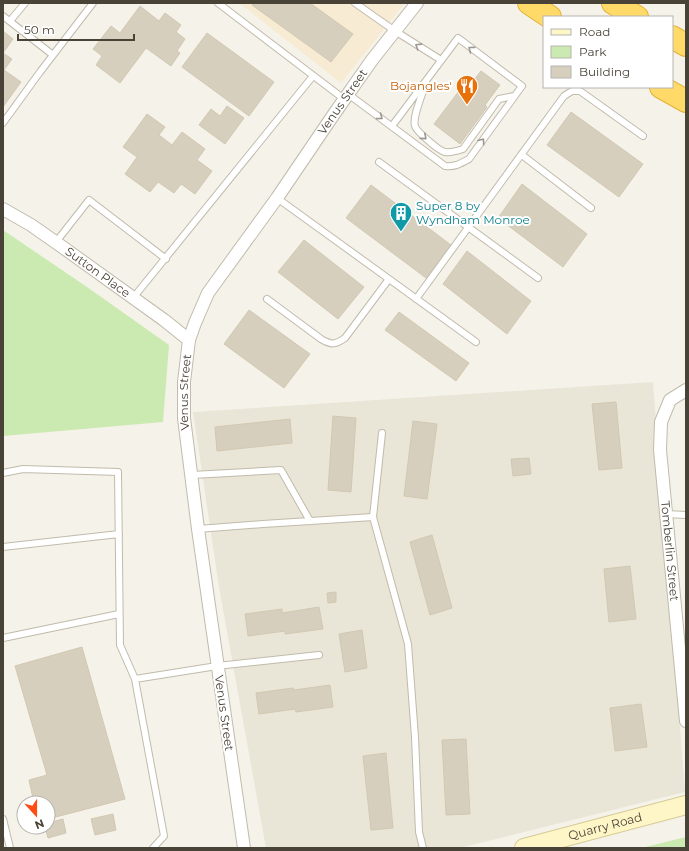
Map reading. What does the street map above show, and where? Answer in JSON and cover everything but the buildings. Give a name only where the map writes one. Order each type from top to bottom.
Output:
[{"type":"highway","points":[[529,3],[548,16]]},
{"type":"highway","points":[[613,3],[635,16]]},
{"type":"highway","points":[[673,38],[686,45]]},
{"type":"highway","points":[[663,88],[686,101]]},
{"type":"street","name":"Venus Street","points":[[244,848],[217,666],[184,418],[184,382],[189,340],[208,293],[277,198],[372,60],[418,3]]},
{"type":"street","name":"Sutton Place","points":[[3,209],[31,225],[56,242],[164,320],[189,340]]},
{"type":"street","name":"Tomberlin Street","points":[[686,390],[670,400],[662,422],[660,450],[686,722]]},
{"type":"street","name":"Quarry Road","points":[[524,848],[686,805]]},
{"type":"lane","points":[[10,22],[25,3]]},
{"type":"lane","points":[[3,123],[93,3]]},
{"type":"lane","points":[[218,3],[314,76],[392,126],[445,166],[452,167],[468,159],[522,86],[458,38],[392,126]]},
{"type":"lane","points":[[355,3],[395,31],[441,60]]},
{"type":"lane","points":[[3,16],[53,55]]},
{"type":"lane","points":[[133,298],[314,76]]},
{"type":"lane","points":[[429,76],[416,114],[415,126],[420,134],[443,152],[454,152],[463,149],[499,99],[514,96]]},
{"type":"lane","points":[[416,299],[564,96],[572,91],[580,91],[643,136]]},
{"type":"lane","points":[[522,155],[591,208]]},
{"type":"lane","points":[[379,162],[538,278]]},
{"type":"lane","points":[[277,198],[476,342]]},
{"type":"lane","points":[[56,242],[89,200],[166,258]]},
{"type":"lane","points":[[267,299],[329,344],[338,343],[345,338],[390,279]]},
{"type":"lane","points":[[382,433],[373,517],[408,644],[415,737],[419,832],[423,848]]},
{"type":"lane","points":[[3,473],[23,469],[118,472],[120,645],[136,679],[164,836],[153,848]]},
{"type":"lane","points":[[192,476],[281,470],[310,521]]},
{"type":"lane","points":[[666,514],[686,515]]},
{"type":"lane","points":[[198,529],[373,517]]},
{"type":"lane","points":[[3,548],[119,534]]},
{"type":"lane","points":[[3,638],[119,614]]},
{"type":"lane","points":[[136,679],[217,666],[319,654]]},
{"type":"lane","points":[[3,819],[10,848]]},
{"type":"shaded area","points":[[239,3],[405,3],[341,83]]},
{"type":"shaded area","points":[[653,382],[685,792],[460,848],[266,848],[219,587],[193,412]]},
{"type":"green space","points":[[3,230],[169,345],[163,422],[3,436]]},
{"type":"green space","points":[[686,837],[686,848],[641,848]]},
{"type":"place","name":"Bojangles'","points":[[467,106]]},
{"type":"place","name":"Super 8 by Wyndham Monroe","points":[[401,232]]}]
